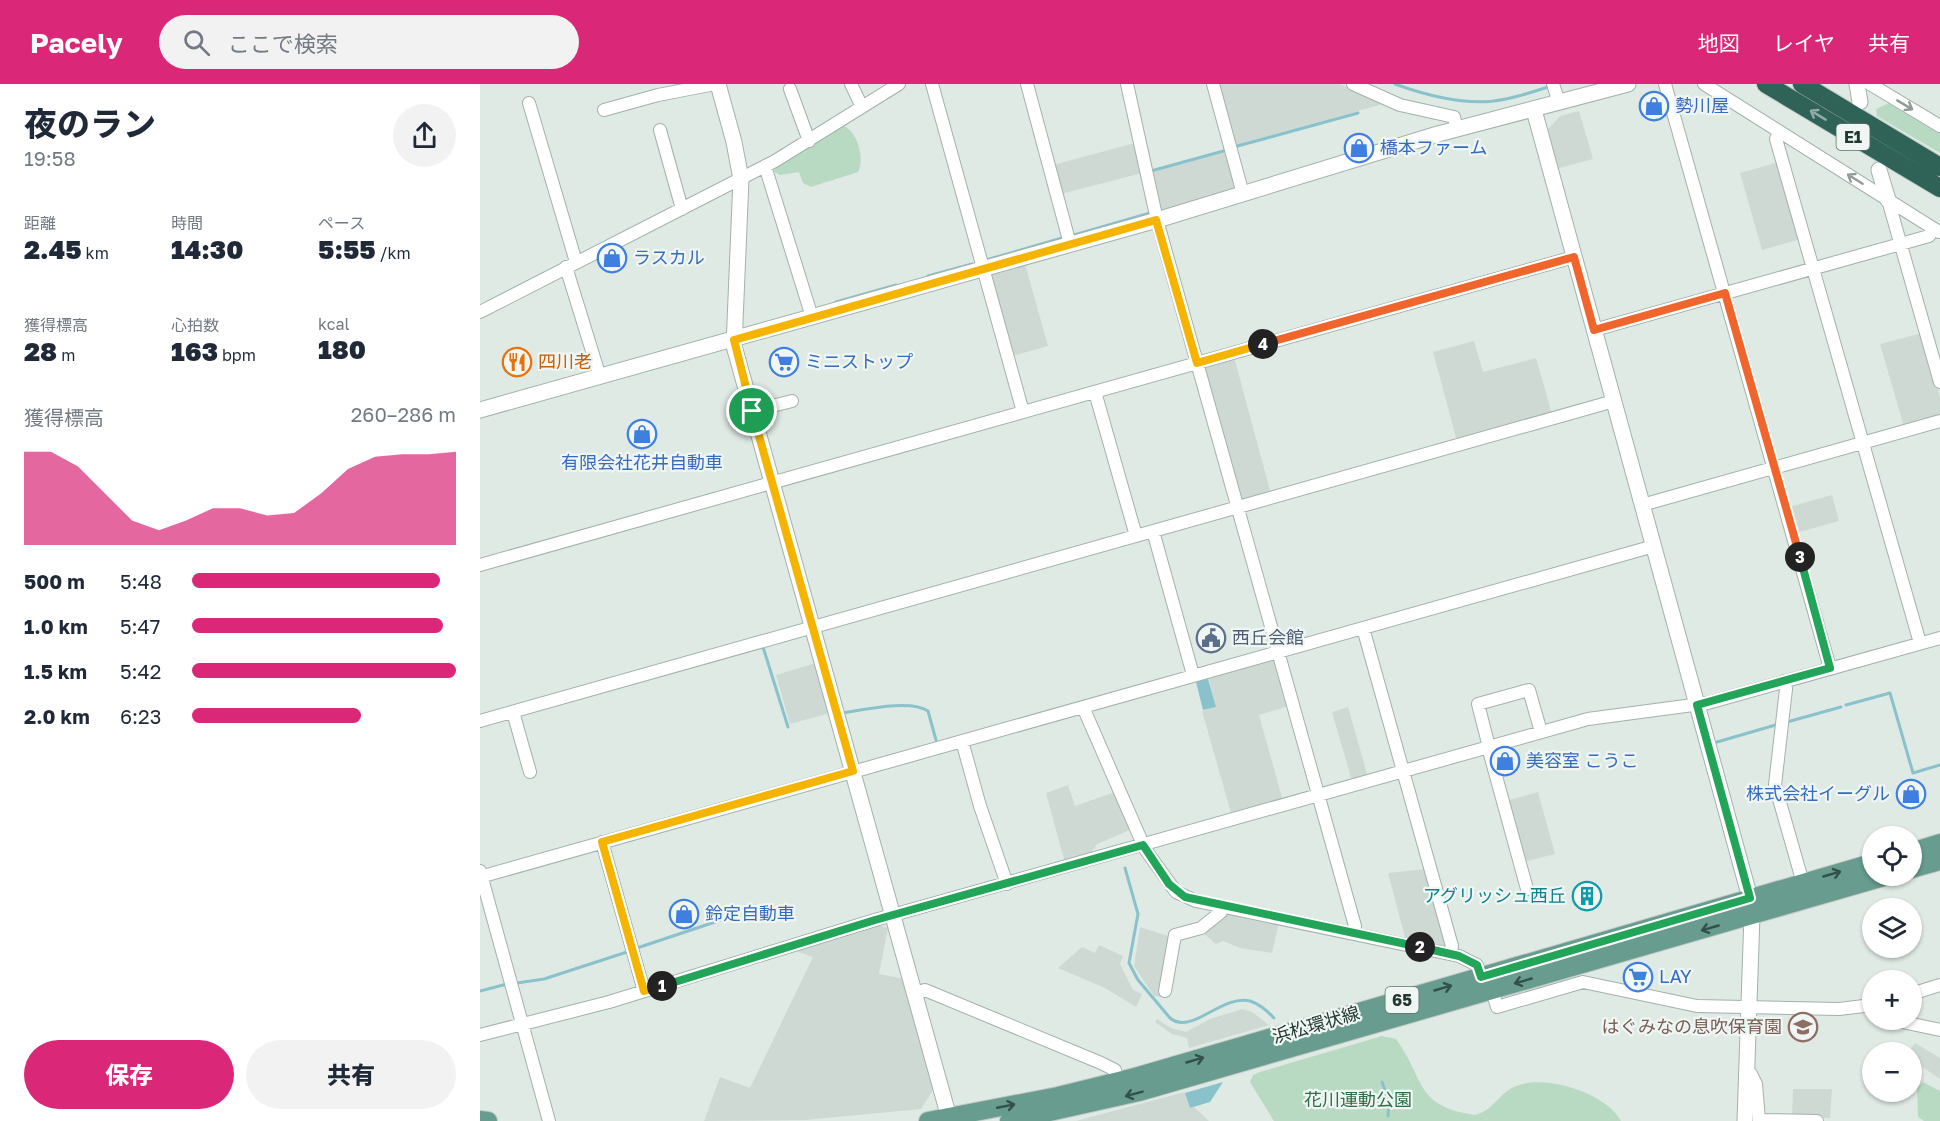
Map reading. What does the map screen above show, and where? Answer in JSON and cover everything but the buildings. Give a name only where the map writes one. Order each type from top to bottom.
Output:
[{"type":"highway","name":"E1","points":[[1767,84],[1940,188]]},
{"type":"highway","name":"E1","points":[[1802,84],[1940,167]]},
{"type":"main road","points":[[1922,849],[1940,843]]},
{"type":"main road","points":[[1922,866],[1940,861]]},
{"type":"main road","name":"浜松環状線","points":[[1751,907],[1803,883],[1862,866]]},
{"type":"main road","name":"浜松環状線","points":[[1009,1121],[1139,1092],[1486,984],[1751,907],[1862,882]]},
{"type":"main road","name":"浜松環状線","points":[[928,1121],[950,1119],[1118,1082],[1486,984]]},
{"type":"main road","points":[[480,1120],[488,1121]]},
{"type":"street","points":[[604,110],[658,95],[717,84],[734,142],[741,179],[734,340],[950,1119]]},
{"type":"street","points":[[851,84],[862,107]]},
{"type":"street","points":[[480,312],[765,166],[899,84]]},
{"type":"street","points":[[932,84],[1023,412]]},
{"type":"street","points":[[1027,84],[1070,244]]},
{"type":"street","points":[[1126,84],[1156,220],[1356,926],[1354,934]]},
{"type":"street","points":[[1213,84],[1243,194]]},
{"type":"street","points":[[1353,84],[1406,107],[1454,117],[1457,130]]},
{"type":"street","points":[[480,410],[1156,220],[1457,130],[1534,111],[1556,92],[1628,84]]},
{"type":"street","points":[[1665,84],[1830,668]]},
{"type":"street","points":[[1594,330],[1929,236],[1937,231],[1704,84]]},
{"type":"street","points":[[1857,84],[1860,102]]},
{"type":"street","points":[[1870,84],[1938,122]]},
{"type":"street","points":[[790,89],[809,141]]},
{"type":"street","points":[[529,103],[600,377]]},
{"type":"street","points":[[1534,111],[1751,907],[1745,1121]]},
{"type":"street","points":[[660,130],[682,208]]},
{"type":"street","points":[[1780,132],[1776,139],[1920,643]]},
{"type":"street","points":[[765,166],[812,317]]},
{"type":"street","points":[[1879,170],[1940,382]]},
{"type":"street","points":[[480,566],[1574,257]]},
{"type":"street","points":[[1095,392],[1136,536]]},
{"type":"street","points":[[752,411],[792,400]]},
{"type":"street","points":[[480,721],[1614,401]]},
{"type":"street","points":[[1642,505],[1940,421]]},
{"type":"street","points":[[1153,531],[1193,675]]},
{"type":"street","points":[[549,1121],[480,875],[1654,546]]},
{"type":"street","points":[[1363,627],[1452,946],[1450,954]]},
{"type":"street","points":[[480,1035],[644,991],[893,916],[1540,732],[1599,716],[1697,705],[1940,638]]},
{"type":"street","points":[[1784,681],[1786,689],[1775,785],[1803,883]]},
{"type":"street","points":[[1527,889],[1478,704],[1529,690],[1540,732]]},
{"type":"street","points":[[1083,706],[1143,845],[1176,892],[1196,901],[1450,954],[1477,965],[1497,1007],[1583,982],[1680,1004],[1862,1009]]},
{"type":"street","points":[[513,712],[530,772]]},
{"type":"street","points":[[962,741],[980,806],[1007,884]]},
{"type":"street","points":[[602,842],[644,991]]},
{"type":"street","points":[[1165,991],[1175,935],[1201,928],[1221,912],[1222,906]]},
{"type":"street","points":[[1922,991],[1940,986]]},
{"type":"street","points":[[915,993],[925,990],[1101,1063],[1115,1070],[1118,1082]]},
{"type":"street","points":[[1922,1026],[1940,1030]]},
{"type":"street","points":[[1745,1074],[1751,1074],[1756,1084],[1759,1120],[1817,1121]]},
{"type":"shaded area","points":[[1217,84],[1340,84],[1383,104],[1234,146]]},
{"type":"shaded area","points":[[1579,111],[1593,159],[1556,169],[1548,129],[1560,116]]},
{"type":"shaded area","points":[[1135,143],[1142,173],[1061,194],[1053,165]]},
{"type":"shaded area","points":[[1227,151],[1236,185],[1234,189],[1162,211],[1153,172]]},
{"type":"shaded area","points":[[1779,162],[1801,239],[1762,250],[1740,173]]},
{"type":"shaded area","points":[[1025,264],[1048,346],[1012,356],[990,277],[992,273]]},
{"type":"shaded area","points":[[1922,333],[1940,397],[1940,417],[1904,427],[1880,344]]},
{"type":"shaded area","points":[[1474,341],[1483,372],[1536,358],[1552,414],[1457,441],[1433,352]]},
{"type":"shaded area","points":[[1234,357],[1271,494],[1243,501],[1239,499],[1203,369],[1205,365]]},
{"type":"shaded area","points":[[1832,495],[1839,521],[1796,533],[1789,507]]},
{"type":"shaded area","points":[[1273,659],[1277,661],[1289,706],[1259,715],[1283,801],[1234,815],[1231,813],[1202,711],[1216,707],[1208,677]]},
{"type":"shaded area","points":[[816,663],[830,713],[790,724],[776,675]]},
{"type":"shaded area","points":[[1348,707],[1368,777],[1352,781],[1332,712]]},
{"type":"shaded area","points":[[1068,785],[1075,806],[1115,792],[1132,829],[1097,844],[1088,857],[1065,863],[1046,793]]},
{"type":"shaded area","points":[[1538,792],[1555,854],[1523,862],[1506,801]]},
{"type":"shaded area","points":[[1426,869],[1448,947],[1446,949],[1406,941],[1388,873]]},
{"type":"shaded area","points":[[1227,912],[1279,922],[1272,953],[1240,948],[1223,941],[1216,944],[1202,932]]},
{"type":"shaded area","points":[[875,924],[888,928],[879,974],[905,979],[935,1087],[921,1109],[805,1120],[704,1121],[720,1077],[750,1088],[813,957],[793,950]]},
{"type":"shaded area","points":[[1140,927],[1171,937],[1161,997],[1154,996],[1134,966]]},
{"type":"shaded area","points":[[1099,945],[1123,956],[1120,964],[1133,990],[1142,994],[1136,1007],[1105,988],[1058,968],[1082,947],[1095,953]]},
{"type":"shaded area","points":[[1242,1009],[1252,1012],[1269,1025],[1189,1048],[1187,1038],[1172,1034],[1155,1022],[1157,1019],[1171,1028],[1186,1032],[1210,1019]]},
{"type":"shaded area","points":[[1922,1047],[1940,1058],[1940,1079],[1922,1067]]},
{"type":"shaded area","points":[[1793,1089],[1832,1089],[1830,1118],[1792,1117]]},
{"type":"shaded area","points":[[1185,1092],[1190,1108],[1194,1107],[1209,1121],[1076,1121]]},
{"type":"green space","points":[[1889,103],[1940,133],[1940,153],[1877,116],[1876,109]]},
{"type":"green space","points":[[844,126],[853,134],[859,147],[861,161],[858,172],[811,187],[803,183],[799,172],[780,175],[774,172],[776,166]]},
{"type":"green space","name":"花川運動公園","points":[[1382,1036],[1396,1039],[1431,1098],[1455,1111],[1475,1115],[1487,1110],[1505,1092],[1516,1086],[1543,1082],[1574,1088],[1589,1094],[1613,1111],[1621,1121],[1274,1121],[1250,1082],[1253,1075],[1260,1072]]},
{"type":"green space","points":[[1922,1083],[1940,1091],[1940,1121],[1924,1121],[1918,1117],[1917,1102],[1922,1102]]},
{"type":"water","points":[[1208,679],[1216,707],[1203,710],[1196,682]]},
{"type":"water","points":[[1223,1082],[1210,1102],[1190,1108],[1185,1093]]},
{"type":"waterway","points":[[1395,84],[1421,93],[1479,102],[1512,98],[1551,86]]},
{"type":"waterway","points":[[1234,147],[1358,113]]},
{"type":"waterway","points":[[1152,174],[1151,171],[1227,150]]},
{"type":"waterway","points":[[1074,235],[1150,213]]},
{"type":"waterway","points":[[986,260],[1062,238]]},
{"type":"waterway","points":[[928,276],[972,264]]},
{"type":"waterway","points":[[836,302],[896,285]]},
{"type":"waterway","points":[[763,647],[788,727]]},
{"type":"waterway","points":[[1846,705],[1890,693],[1913,773],[1940,765]]},
{"type":"waterway","points":[[842,713],[886,706],[920,708],[928,711],[936,740]]},
{"type":"waterway","points":[[1787,722],[1841,707]]},
{"type":"waterway","points":[[1717,742],[1779,724]]},
{"type":"waterway","points":[[1125,868],[1138,914],[1129,963],[1138,980],[1170,1018],[1178,1022],[1187,1022],[1239,1000],[1257,1004],[1274,1018]]},
{"type":"waterway","points":[[637,948],[730,917]]},
{"type":"waterway","points":[[517,983],[544,979],[627,952]]},
{"type":"waterway","points":[[480,991],[507,984]]},
{"type":"waterway","points":[[1382,1082],[1389,1102],[1388,1116]]},
{"type":"place","name":"勢川屋","points":[[1654,106]]},
{"type":"place","name":"橋本ファーム","points":[[1359,148]]},
{"type":"place","name":"ラスカル","points":[[612,258]]},
{"type":"place","name":"四川老","points":[[517,362]]},
{"type":"place","name":"ミニストップ","points":[[784,362]]},
{"type":"place","name":"有限会社花井自動車","points":[[642,434]]},
{"type":"place","name":"西丘会館","points":[[1211,638]]},
{"type":"place","name":"美容室 こうこ","points":[[1505,761]]},
{"type":"place","name":"株式会社イーグル","points":[[1911,794]]},
{"type":"place","name":"アグリッシュ西丘","points":[[1587,896]]},
{"type":"place","name":"鈴定自動車","points":[[684,914]]},
{"type":"place","name":"LAY","points":[[1638,977]]},
{"type":"place","name":"はぐみなの息吹保育園","points":[[1803,1027]]},
{"type":"route","points":[[1156,220],[1197,363],[1574,257],[1594,330],[1725,293],[1830,668],[1697,705],[1750,898],[1481,977],[1477,965],[1459,956],[1185,897],[1169,884],[1143,845],[875,920],[644,991],[602,842],[853,771],[752,411],[734,340],[1156,220]]}]
